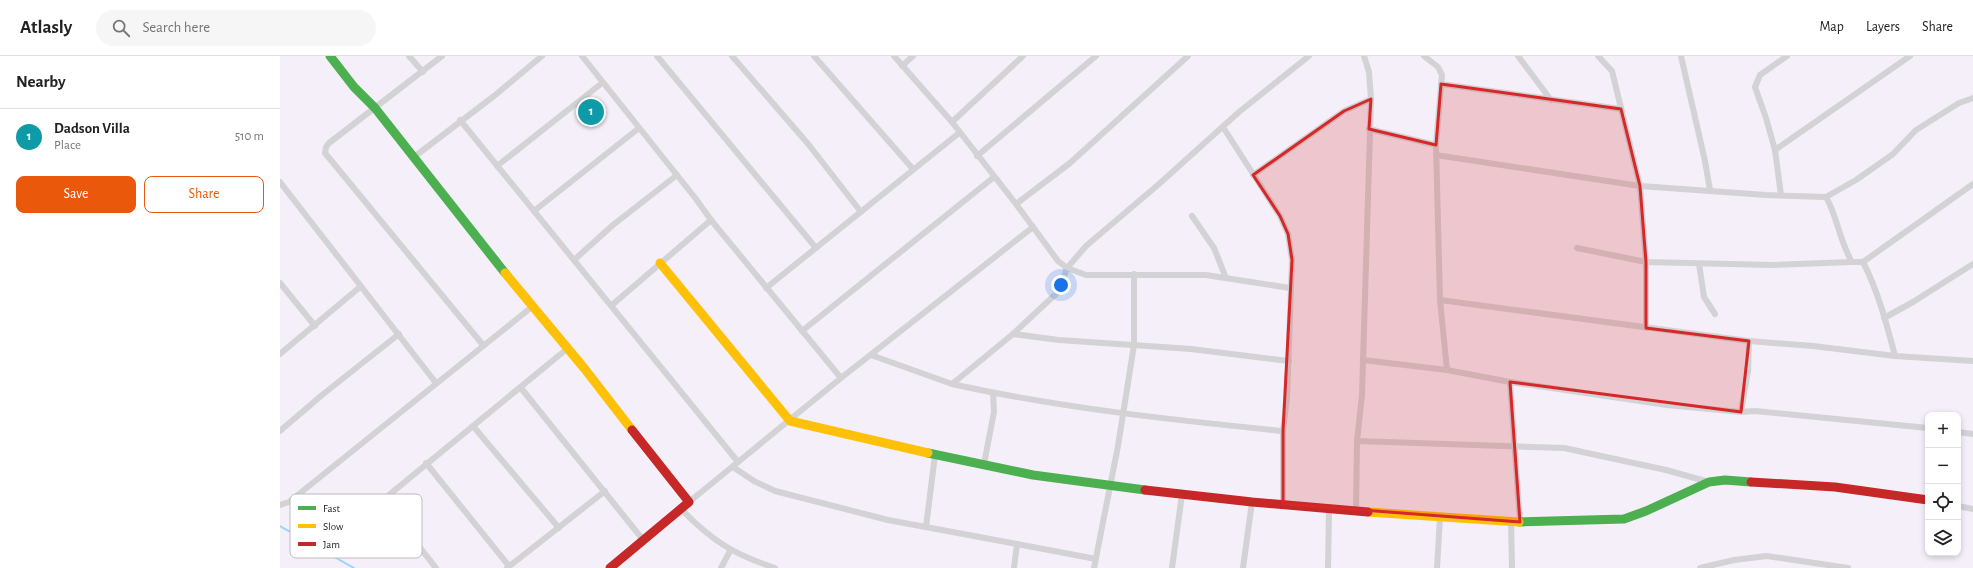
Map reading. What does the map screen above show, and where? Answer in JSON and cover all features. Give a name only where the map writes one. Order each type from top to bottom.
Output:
[{"type":"street","points":[[330,56],[354,87],[375,108],[502,269],[568,348],[689,502]]},
{"type":"street","points":[[409,56],[423,72]]},
{"type":"street","points":[[442,56],[329,143],[325,152],[483,345]]},
{"type":"street","points":[[414,157],[542,56]]},
{"type":"street","points":[[582,56],[711,220],[842,378]]},
{"type":"street","points":[[657,56],[816,248]]},
{"type":"street","points":[[732,56],[809,145],[861,212]]},
{"type":"street","points":[[814,56],[913,169]]},
{"type":"street","points":[[894,56],[952,122],[959,133],[1016,204],[1058,262],[1067,268],[1086,275],[1206,274],[1290,288]]},
{"type":"street","points":[[902,66],[913,56]]},
{"type":"street","points":[[952,122],[1023,56]]},
{"type":"street","points":[[977,156],[1096,56]]},
{"type":"street","points":[[1016,204],[1070,163],[1188,56]]},
{"type":"street","points":[[952,384],[1013,334],[1059,291],[1067,268],[1086,246],[1223,127],[1309,56]]},
{"type":"street","points":[[1356,510],[1357,441],[1362,396],[1371,99],[1369,72],[1364,56]]},
{"type":"street","points":[[1424,56],[1438,67],[1442,75],[1436,155],[1440,300],[1447,370]]},
{"type":"street","points":[[1518,56],[1551,100]]},
{"type":"street","points":[[1598,56],[1612,71],[1640,186],[1646,262],[1646,328]]},
{"type":"street","points":[[1681,56],[1710,190]]},
{"type":"street","points":[[1781,195],[1774,150],[1766,118],[1754,87],[1760,75],[1787,56]]},
{"type":"street","points":[[1774,150],[1910,56]]},
{"type":"street","points":[[497,166],[602,83]]},
{"type":"street","points":[[1441,84],[1622,109]]},
{"type":"street","points":[[1436,155],[1640,186],[1781,195],[1826,196],[1856,180],[1892,154],[1916,130],[1959,103],[1973,98]]},
{"type":"street","points":[[1253,175],[1344,111],[1371,99]]},
{"type":"street","points":[[460,120],[612,305],[736,464],[754,481],[775,491],[888,520],[1096,559]]},
{"type":"street","points":[[1223,127],[1280,216],[1288,234],[1292,260],[1289,361],[1283,431],[1283,504]]},
{"type":"street","points":[[534,211],[639,128]]},
{"type":"street","points":[[1369,129],[1436,145]]},
{"type":"street","points":[[766,288],[959,133]]},
{"type":"street","points":[[574,260],[613,225],[677,175]]},
{"type":"street","points":[[802,331],[994,177]]},
{"type":"street","points":[[280,182],[436,383]]},
{"type":"street","points":[[1577,248],[1646,262],[1772,265],[1863,262],[1973,184]]},
{"type":"street","points":[[1826,196],[1831,206],[1843,247],[1852,262]]},
{"type":"street","points":[[1192,216],[1214,248],[1226,278]]},
{"type":"street","points":[[612,305],[711,220]]},
{"type":"street","points":[[610,568],[842,378],[1033,227]]},
{"type":"street","points":[[1863,262],[1884,318],[1895,356]]},
{"type":"street","points":[[660,263],[790,421],[935,455],[1033,475],[1109,486],[1252,502],[1440,518],[1515,522],[1624,519],[1646,512],[1709,482],[1725,480],[1794,486],[1835,487],[1925,500]]},
{"type":"street","points":[[1699,264],[1704,297],[1715,314]]},
{"type":"street","points":[[1884,318],[1913,302],[1973,264]]},
{"type":"street","points":[[1094,568],[1124,412],[1134,345],[1134,274]]},
{"type":"street","points":[[280,283],[314,326]]},
{"type":"street","points":[[280,354],[360,287]]},
{"type":"street","points":[[1440,300],[1646,328],[1727,336],[1749,341],[1813,346],[1895,356],[1973,361]]},
{"type":"street","points":[[299,494],[533,306]]},
{"type":"street","points":[[280,431],[322,395],[399,334]]},
{"type":"street","points":[[1013,334],[1191,349],[1289,361]]},
{"type":"street","points":[[1741,412],[1748,371],[1749,341]]},
{"type":"street","points":[[388,494],[521,388],[568,348]]},
{"type":"street","points":[[871,355],[952,384],[993,393],[1124,412],[1283,431]]},
{"type":"street","points":[[1363,360],[1447,370],[1510,382],[1667,405],[1741,412],[1755,411],[1925,428]]},
{"type":"street","points":[[1510,382],[1514,445],[1515,522],[1512,568]]},
{"type":"street","points":[[521,388],[644,541]]},
{"type":"street","points":[[984,464],[994,412],[993,393]]},
{"type":"street","points":[[474,426],[558,528]]},
{"type":"street","points":[[1961,432],[1973,434]]},
{"type":"street","points":[[1357,441],[1514,445],[1564,448],[1666,470],[1709,482]]},
{"type":"street","points":[[926,527],[935,455]]},
{"type":"street","points":[[426,463],[508,567],[605,491]]},
{"type":"street","points":[[1172,568],[1182,494]]},
{"type":"street","points":[[280,505],[290,501]]},
{"type":"street","points":[[1243,568],[1252,502]]},
{"type":"street","points":[[1961,507],[1973,509]]},
{"type":"street","points":[[681,509],[700,529],[730,551],[775,568]]},
{"type":"street","points":[[1328,568],[1329,509]]},
{"type":"street","points":[[1438,568],[1440,518]]},
{"type":"street","points":[[1014,568],[1018,544]]},
{"type":"street","points":[[422,550],[436,568]]},
{"type":"street","points":[[721,568],[730,551]]},
{"type":"street","points":[[1700,568],[1741,559],[1767,556],[1828,567],[1848,568]]},
{"type":"highlighted area","points":[[1441,84],[1621,109],[1640,186],[1646,262],[1646,328],[1749,341],[1741,412],[1510,382],[1520,522],[1283,504],[1283,431],[1292,260],[1288,234],[1280,216],[1253,175],[1344,111],[1371,99],[1369,129],[1436,145]]},
{"type":"waterway","points":[[280,526],[290,532]]},
{"type":"waterway","points":[[336,558],[354,568]]},
{"type":"traffic: fast","points":[[330,56],[354,87],[375,108],[505,273]]},
{"type":"traffic: fast","points":[[928,453],[1033,475],[1145,490]]},
{"type":"traffic: fast","points":[[1519,522],[1624,519],[1646,511],[1709,482],[1725,480],[1751,482]]},
{"type":"traffic: slow","points":[[660,263],[790,421],[928,453]]},
{"type":"traffic: slow","points":[[505,273],[584,368],[632,430]]},
{"type":"traffic: slow","points":[[1368,512],[1519,522]]},
{"type":"traffic: jam","points":[[610,568],[689,502],[632,430]]},
{"type":"traffic: jam","points":[[1751,482],[1835,487],[1925,500]]},
{"type":"traffic: jam","points":[[1145,490],[1252,502],[1368,512]]},
{"type":"place","name":"Dadson Villa","points":[[591,112]]}]
